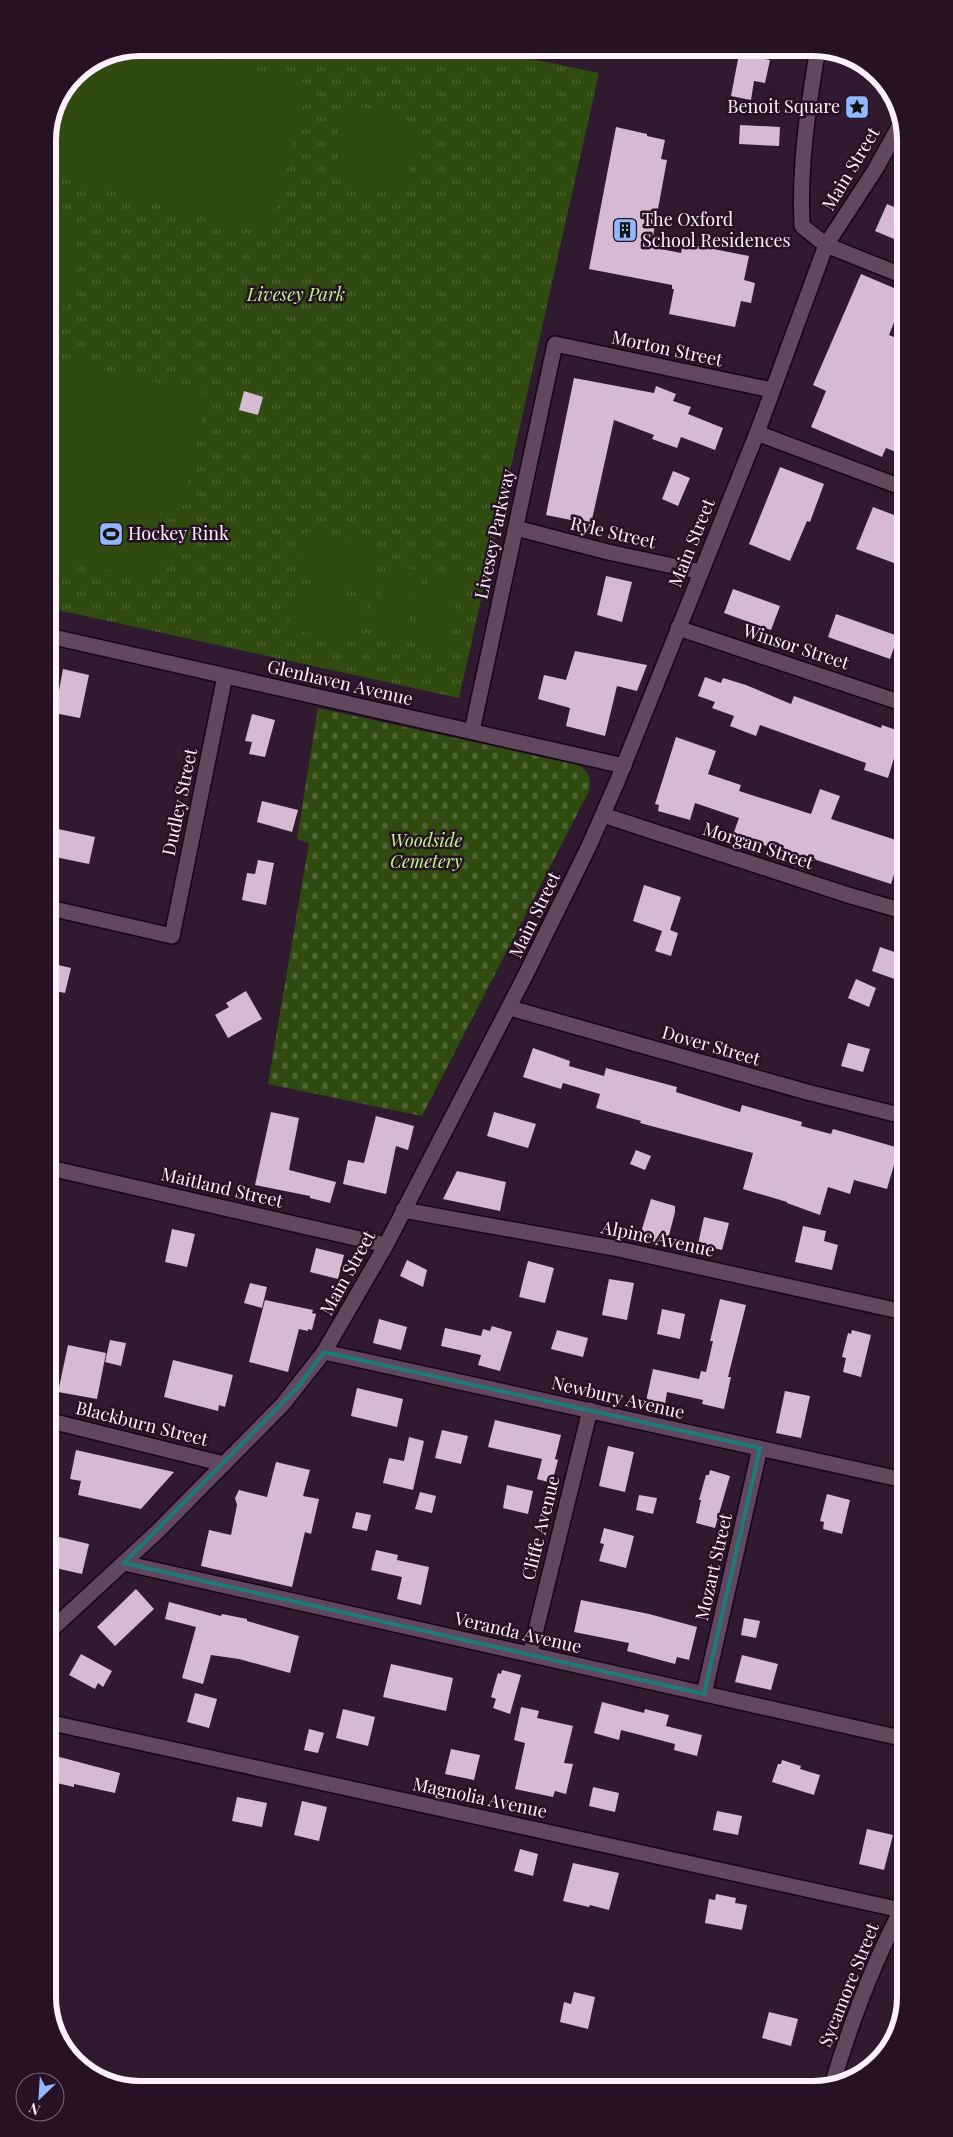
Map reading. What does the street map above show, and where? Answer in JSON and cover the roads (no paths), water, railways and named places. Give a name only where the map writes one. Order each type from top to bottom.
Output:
[{"type":"street","points":[[817,56],[807,121],[800,194],[802,226],[826,245],[897,272]]},
{"type":"street","name":"Main Street","points":[[56,1625],[124,1563],[284,1404],[324,1352],[386,1246],[403,1210],[510,1008],[603,815],[757,433],[826,245],[875,170],[896,130]]},
{"type":"street","name":"Morton Street","points":[[554,344],[772,390]]},
{"type":"street","name":"Livesey Parkway","points":[[472,732],[554,344]]},
{"type":"street","points":[[757,433],[897,485]]},
{"type":"street","name":"Ryle Street","points":[[516,528],[608,552],[701,572]]},
{"type":"street","name":"Winsor Street","points":[[678,628],[897,701]]},
{"type":"street","name":"Glenhaven Avenue","points":[[56,638],[624,766]]},
{"type":"street","name":"Dudley Street","points":[[56,909],[172,936],[225,676]]},
{"type":"street","name":"Morgan Street","points":[[603,815],[897,909]]},
{"type":"street","name":"Dover Street","points":[[510,1008],[797,1090],[897,1115]]},
{"type":"street","name":"Maitland Street","points":[[56,1169],[386,1246]]},
{"type":"street","name":"Alpine Avenue","points":[[403,1210],[614,1248],[897,1310]]},
{"type":"street","name":"Newbury Avenue","points":[[324,1352],[897,1478]]},
{"type":"street","name":"Cliffe Avenue","points":[[530,1654],[590,1410]]},
{"type":"street","name":"Blackburn Street","points":[[56,1422],[224,1464]]},
{"type":"street","name":"Mozart Street","points":[[704,1694],[760,1448]]},
{"type":"street","name":"Veranda Avenue","points":[[124,1563],[897,1737]]},
{"type":"street","name":"Magnolia Avenue","points":[[56,1724],[897,1904]]},
{"type":"street","name":"Sycamore Street","points":[[834,2078],[869,1977],[897,1918]]},
{"type":"place","name":"Benoit Square","points":[[857,107]]},
{"type":"place","name":"The Oxford School Residences","points":[[625,230]]},
{"type":"place","name":"Hockey Rink","points":[[111,534]]},
{"type":"park label","name":"Livesey Park","points":[[296,295]]},
{"type":"park label","name":"Woodside Cemetery","points":[[426,851]]}]
